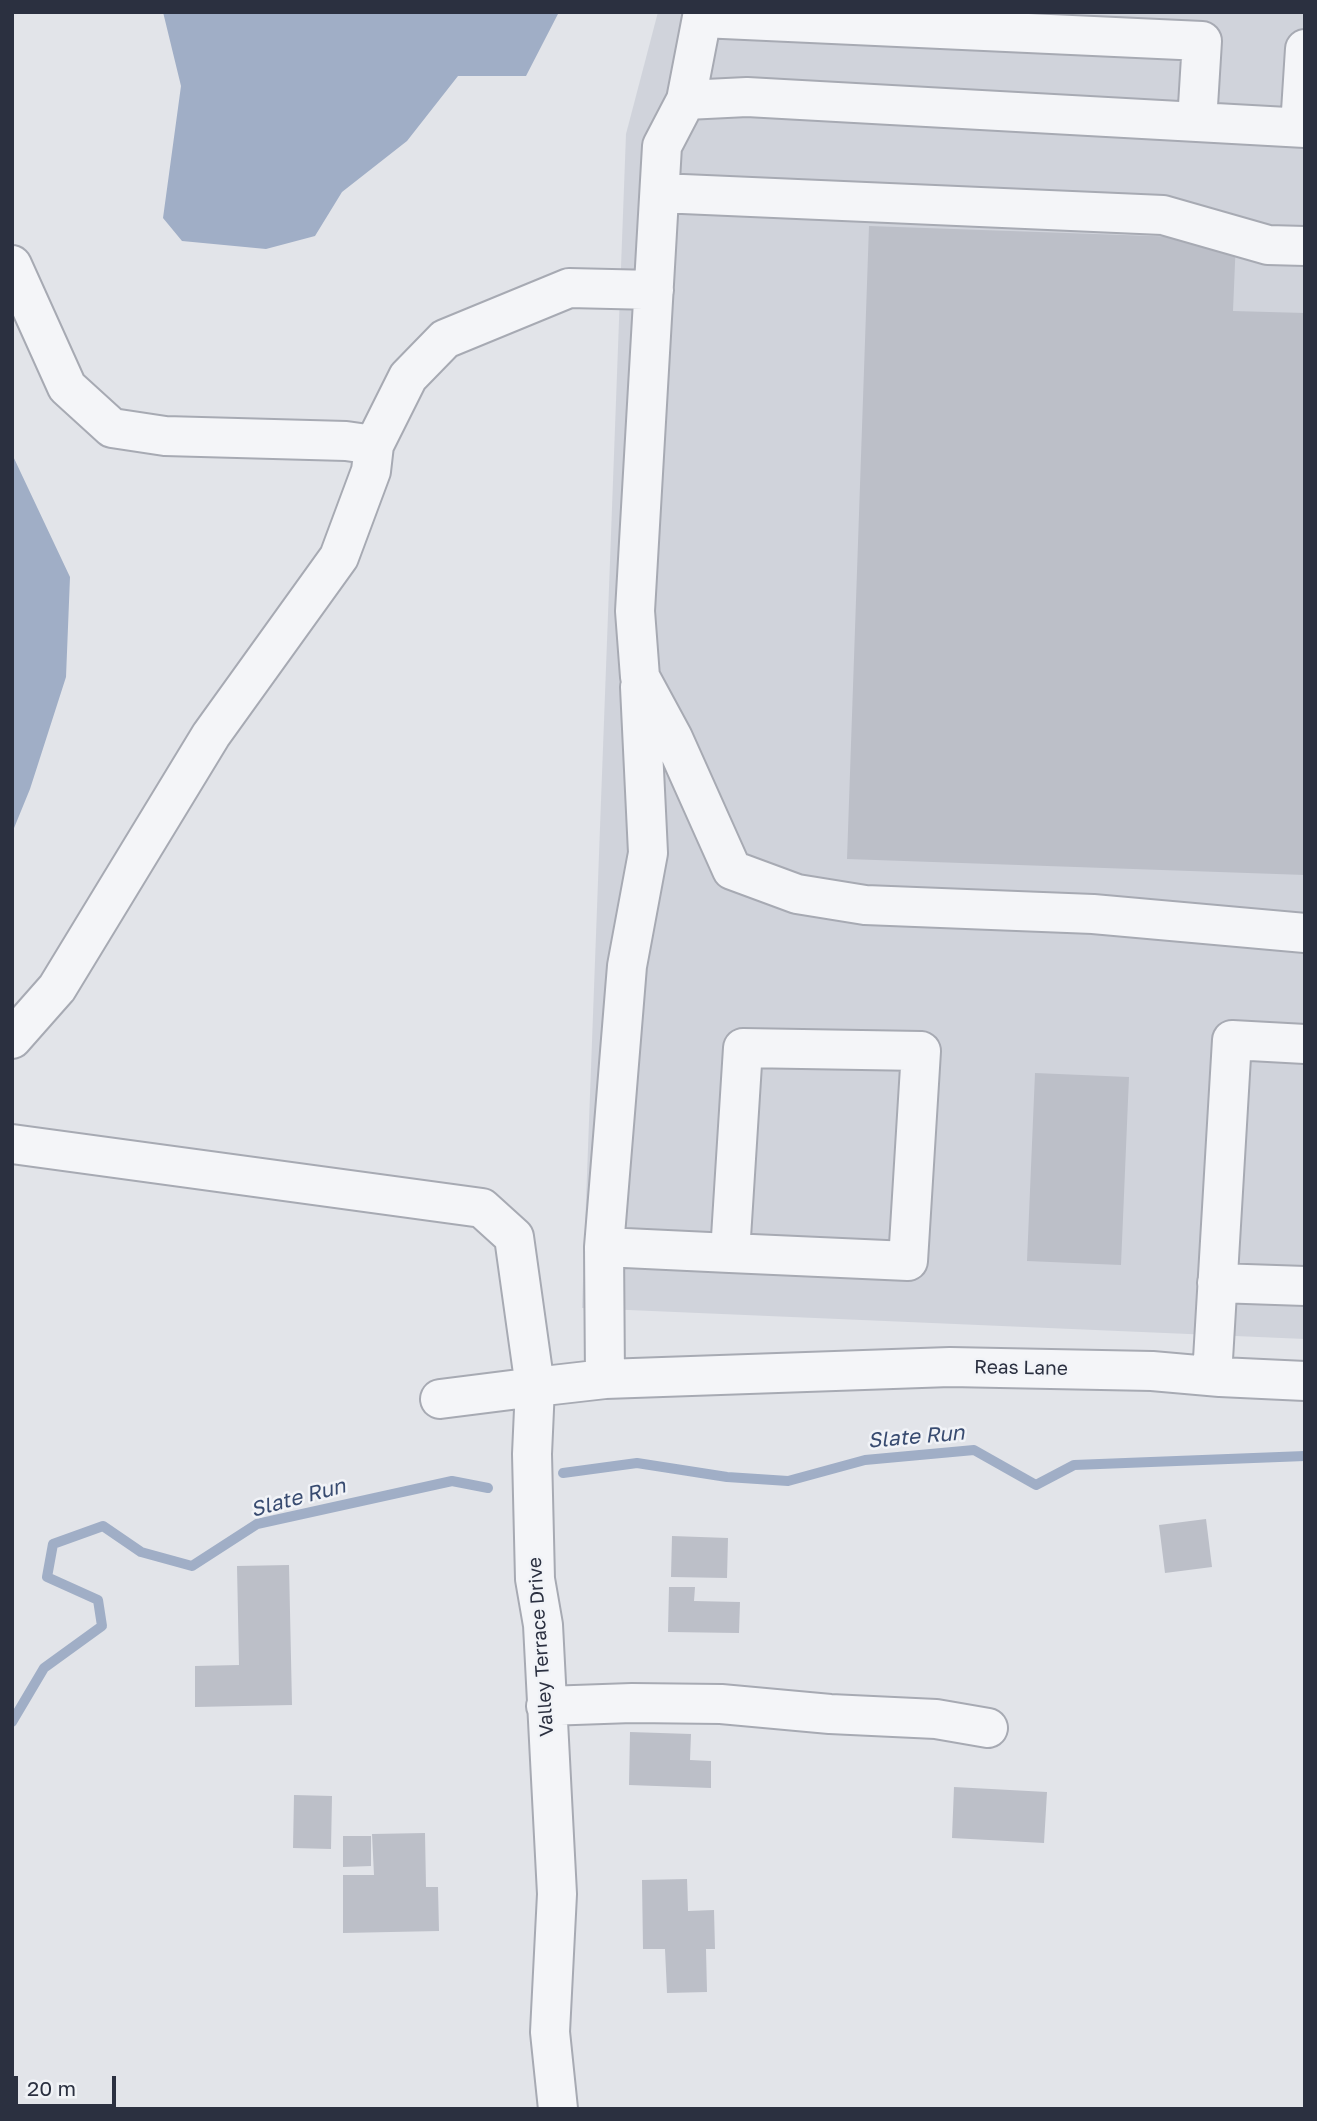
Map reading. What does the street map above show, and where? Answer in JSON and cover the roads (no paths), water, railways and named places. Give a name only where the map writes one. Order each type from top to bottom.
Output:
[{"type":"street","points":[[440,1399],[605,1378],[604,1247],[627,966],[648,853],[635,611],[662,146],[686,100],[702,15],[1202,41],[1197,122]]},
{"type":"street","points":[[686,100],[747,97],[1302,127],[1305,49]]},
{"type":"street","points":[[660,193],[1163,215],[1268,244],[1305,246]]},
{"type":"street","points":[[12,265],[67,387],[112,428],[166,436],[374,444]]},
{"type":"street","points":[[12,1039],[57,988],[211,735],[339,557],[371,471],[374,444],[408,377],[445,338],[569,288],[654,289]]},
{"type":"street","points":[[640,677],[673,738],[732,870],[797,894],[864,905],[1093,914],[1305,933]]},
{"type":"street","points":[[1212,1376],[1232,1040],[1305,1044]]},
{"type":"street","points":[[604,1247],[730,1253],[908,1261],[920,1051],[744,1048],[730,1253]]},
{"type":"street","name":"Valley Terrace Drive","points":[[12,1143],[482,1208],[514,1237],[535,1387],[532,1454],[535,1578],[543,1625],[557,1894],[550,2032],[558,2109]]},
{"type":"street","points":[[1217,1283],[1305,1286]]},
{"type":"street","name":"Reas Lane","points":[[605,1378],[950,1367],[1152,1370],[1305,1381]]},
{"type":"street","points":[[546,1706],[722,1704],[830,1714],[936,1719],[988,1728]]},
{"type":"water","points":[[163,12],[559,12],[526,76],[458,76],[407,141],[342,192],[315,236],[266,249],[182,241],[163,218],[181,86]]},
{"type":"water","points":[[12,454],[70,577],[66,677],[30,789],[12,833]]},
{"type":"waterway","name":"Slate Run","points":[[563,1473],[637,1463],[727,1477],[788,1481],[865,1460],[974,1450],[1036,1485],[1074,1465],[1305,1456]]},
{"type":"waterway","name":"Slate Run","points":[[12,1722],[44,1668],[102,1626],[98,1600],[47,1577],[53,1544],[103,1526],[141,1552],[192,1566],[257,1524],[452,1481],[488,1488]]}]
